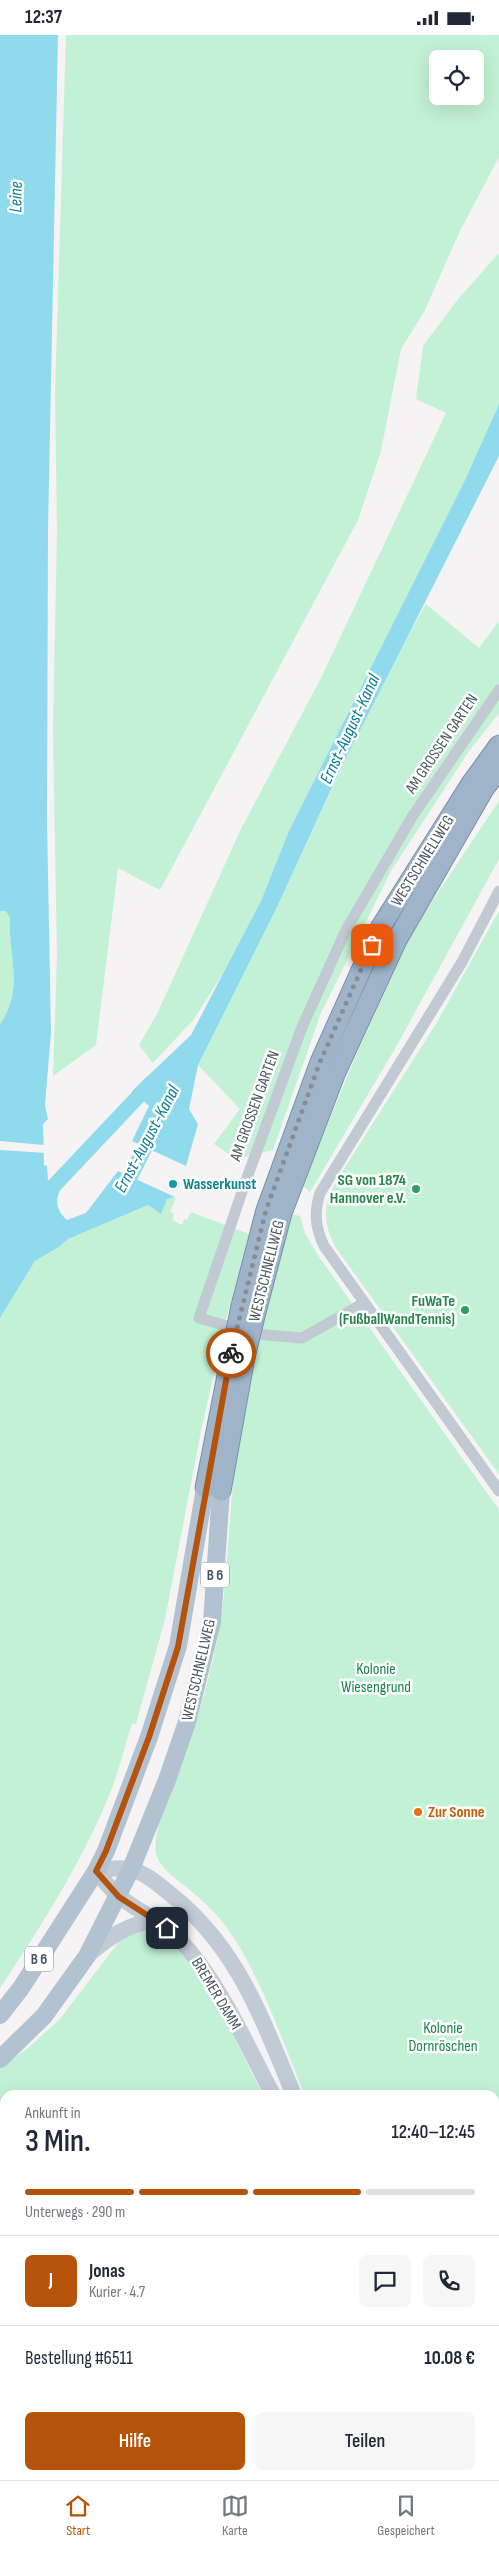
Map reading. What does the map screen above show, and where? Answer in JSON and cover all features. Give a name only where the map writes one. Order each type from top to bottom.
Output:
[{"type":"highway","name":"WESTSCHNELLWEG","points":[[213,1490],[266,1210],[320,1062],[380,928],[470,785],[499,745]]},
{"type":"highway","name":"WESTSCHNELLWEG","points":[[249,1307],[282,1213],[336,1072],[397,940],[484,789],[499,769]]},
{"type":"main road","name":"WESTSCHNELLWEG","points":[[0,2059],[44,2016],[87,1955],[119,1897],[147,1830],[185,1729],[212,1622],[213,1490]]},
{"type":"main road","name":"WESTSCHNELLWEG","points":[[0,2015],[21,1989],[96,1871],[106,1851],[151,1730],[178,1647],[213,1490]]},
{"type":"main road","points":[[147,1830],[144,1858],[151,1877],[159,1885]]},
{"type":"main road","points":[[96,1871],[131,1869]]},
{"type":"main road","name":"BREMER DAMM","points":[[131,1869],[159,1885],[207,1927],[222,1945],[242,1975],[292,2090]]},
{"type":"main road","name":"BREMER DAMM","points":[[96,1871],[119,1897],[158,1921],[177,1936],[210,1978],[270,2090]]},
{"type":"main road","points":[[87,1955],[115,1933],[129,1926],[158,1921]]},
{"type":"street","name":"AM GROSSEN GARTEN","points":[[364,1303],[302,1338],[255,1334],[199,1318],[244,1186],[302,1027],[346,930],[412,817],[499,690]]},
{"type":"street","points":[[499,891],[462,962],[320,1193],[315,1208],[317,1231],[324,1246],[499,1491]]},
{"type":"green space","points":[[66,35],[499,35],[499,157],[460,231],[424,312],[401,349],[381,451],[358,520],[160,890],[118,868],[96,1045],[53,1076],[57,956],[53,730],[57,531],[55,393]]},
{"type":"green space","points":[[499,253],[499,404],[465,480],[288,833],[261,901],[225,970],[194,1019],[153,1063],[139,1045],[157,1014],[241,829],[321,678],[446,413],[416,399],[423,346],[459,298]]},
{"type":"green space","points":[[426,604],[479,648],[499,621],[499,713],[469,751],[391,871],[321,1013],[273,1150],[236,1159],[214,1144],[240,1109],[198,1065],[282,896],[373,703]]},
{"type":"green space","points":[[499,801],[499,859],[396,1047],[310,1192],[302,1185],[358,1051],[413,930]]},
{"type":"green space","points":[[0,911],[6,911],[10,918],[14,985],[8,1011],[0,1024]]},
{"type":"green space","name":"SG von 1874 Hannover e.V.","points":[[499,911],[499,1474],[336,1248],[329,1231],[326,1215],[328,1200],[335,1183],[436,1024]]},
{"type":"green space","points":[[172,1197],[176,1198],[170,1212],[174,1214],[172,1220],[182,1225],[184,1219],[187,1220],[191,1212],[249,1234],[226,1320],[201,1431],[165,1619],[136,1724],[132,1724],[118,1772],[89,1840],[47,1916],[0,1988],[0,1318],[35,1261],[59,1247],[68,1239],[148,1205]]},
{"type":"green space","points":[[291,1214],[300,1216],[305,1233],[317,1254],[499,1510],[499,2090],[303,2090],[261,1988],[239,1947],[227,1928],[214,1913],[195,1894],[167,1871],[157,1857],[155,1846],[163,1811],[196,1722],[216,1644],[221,1617],[238,1445],[248,1387]]},
{"type":"green space","points":[[143,1930],[161,1937],[179,1952],[197,1974],[213,1999],[260,2090],[0,2090],[0,2068],[28,2048],[60,2019],[121,1939]]},
{"type":"water","name":"Leine","points":[[0,35],[58,35],[48,530],[47,821],[51,1032],[45,1105],[48,1119],[43,1124],[44,1165],[47,1166],[48,1180],[54,1179],[61,1172],[67,1179],[60,1190],[57,1200],[59,1210],[67,1220],[86,1213],[118,1171],[175,1197],[167,1199],[161,1214],[148,1205],[68,1239],[59,1247],[35,1261],[0,1318],[0,1024],[8,1011],[12,998],[14,972],[10,918],[6,911],[0,911]]},
{"type":"water","points":[[499,404],[499,456],[342,766],[276,909],[198,1065],[189,1109],[198,1124],[186,1166],[132,1141],[149,1106],[132,1091],[191,1035],[261,901],[288,833],[465,480]]},
{"type":"pier","points":[[0,1141],[44,1145],[47,1153],[0,1150]]},
{"type":"waterway","name":"Ernst-August-Kanal","points":[[50,1190],[151,1083]]},
{"type":"waterway","name":"Ernst-August-Kanal","points":[[120,1193],[154,1130]]},
{"type":"way so far","points":[[231,1353],[266,1210],[320,1062],[372,945]]},
{"type":"place","name":"Wasserkunst","points":[[173,1184]]},
{"type":"place","name":"SG von 1874 Hannover e.V.","points":[[416,1189]]},
{"type":"place","name":"FuWaTe (FußballWandTennis)","points":[[465,1310]]},
{"type":"place","name":"Zur Sonne","points":[[418,1812]]},
{"type":"route","points":[[167,1928],[119,1897],[96,1871],[106,1851],[149,1737],[178,1647],[205,1488],[231,1353]]},
{"type":"park label","name":"Kolonie Wiesengrund","points":[[376,1678]]},
{"type":"park label","name":"Kolonie Dornröschen","points":[[443,2037]]}]
